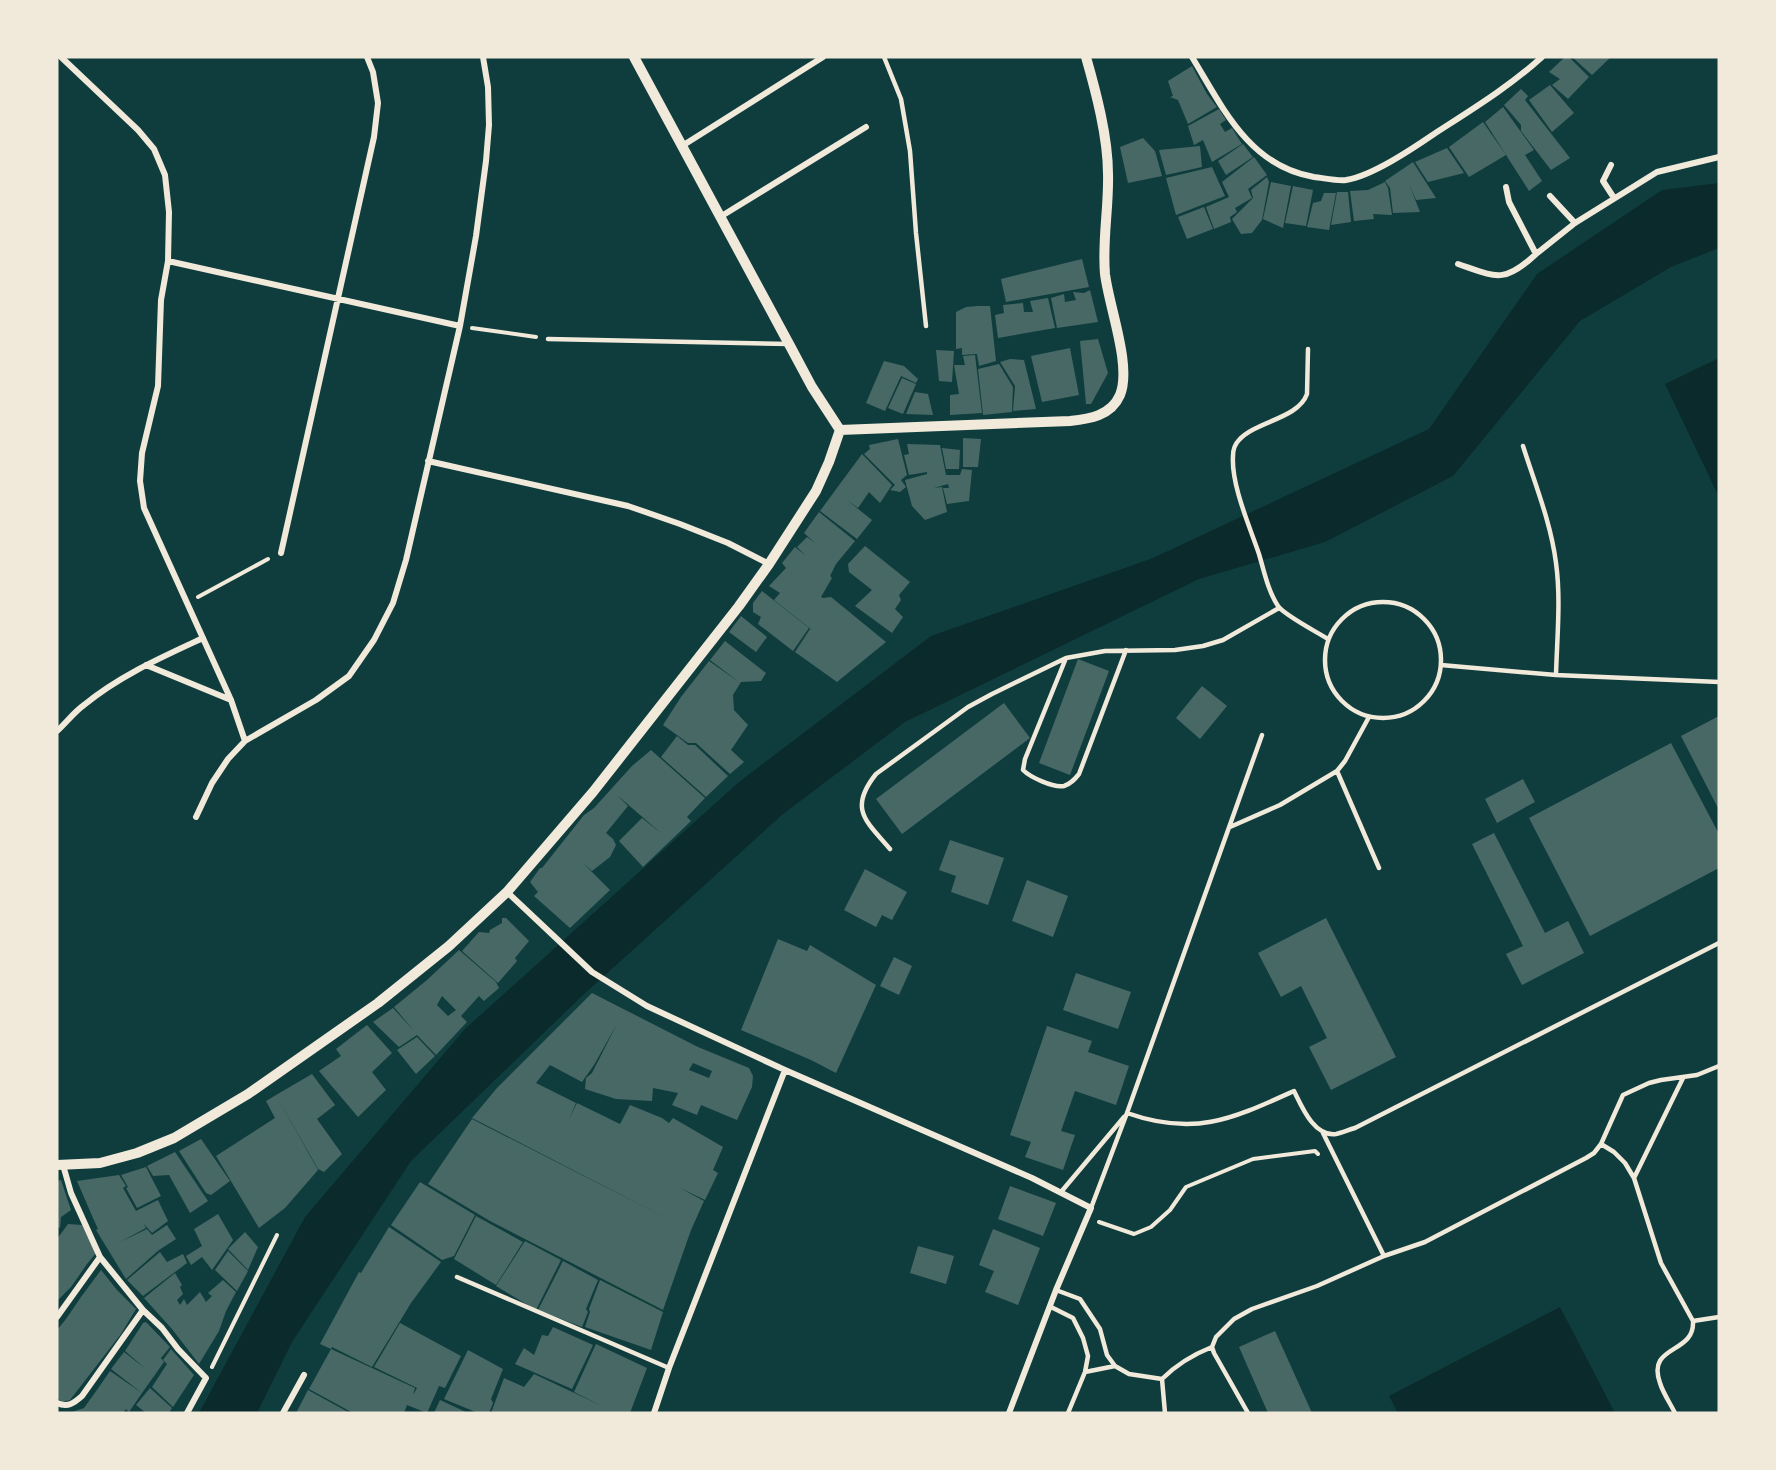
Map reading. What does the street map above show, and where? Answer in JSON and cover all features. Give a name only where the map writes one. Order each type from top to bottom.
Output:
[{"type":"street","points":[[61,57],[138,130],[154,149],[165,175],[169,212],[168,261],[161,300],[158,386],[142,453],[140,481],[144,508],[231,700],[245,741]]},
{"type":"street","points":[[281,553],[339,298],[375,126],[378,103],[373,72],[367,57]]},
{"type":"street","points":[[196,817],[212,783],[228,759],[245,741],[316,700],[349,676],[374,640],[393,603],[406,560],[460,326],[476,236],[489,125],[483,57]]},
{"type":"street","points":[[634,57],[812,387],[840,430]]},
{"type":"street","points":[[682,146],[823,57]]},
{"type":"street","points":[[840,430],[1091,418],[1108,411],[1119,396],[1124,376],[1106,274],[1104,249],[1108,172],[1102,124],[1086,57]]},
{"type":"street","points":[[1192,57],[1247,141],[1261,153],[1277,164],[1306,175],[1344,180],[1377,169],[1426,139],[1500,91],[1542,57]]},
{"type":"street","points":[[720,217],[866,126]]},
{"type":"street","points":[[1458,264],[1488,274],[1505,275],[1522,267],[1575,223],[1657,172],[1719,157]]},
{"type":"street","points":[[1611,165],[1603,181],[1614,198]]},
{"type":"street","points":[[1506,188],[1509,202],[1536,254]]},
{"type":"street","points":[[1550,196],[1575,223]]},
{"type":"street","points":[[168,261],[460,326]]},
{"type":"street","points":[[187,1413],[206,1378],[143,1310],[100,1257],[60,1165],[100,1163],[137,1153],[174,1138],[248,1094],[378,1003],[449,946],[507,892],[592,792],[739,606],[816,491],[840,430]]},
{"type":"street","points":[[428,461],[628,506],[728,543],[769,564]]},
{"type":"street","points":[[57,731],[83,705],[112,685],[146,665],[203,638]]},
{"type":"street","points":[[146,665],[231,700]]},
{"type":"street","points":[[507,892],[592,972],[647,1006],[785,1070],[1061,1192],[1091,1208],[1056,1290],[1010,1413]]},
{"type":"street","points":[[654,1413],[669,1368],[785,1070]]},
{"type":"street","points":[[57,1317],[100,1257]]},
{"type":"street","points":[[57,1403],[62,1406],[69,1405],[82,1396],[143,1310]]},
{"type":"street","points":[[282,1413],[304,1375]]},
{"type":"lane","points":[[884,57],[901,99],[910,151],[926,326]]},
{"type":"lane","points":[[548,339],[789,344]]},
{"type":"lane","points":[[1308,349],[1305,401],[1240,439],[1234,448],[1233,466],[1242,506],[1279,608],[1328,639]]},
{"type":"lane","points":[[1523,446],[1551,533],[1556,563],[1558,593],[1556,675]]},
{"type":"lane","points":[[1388,601],[1405,605],[1421,615],[1433,629],[1440,646],[1441,665],[1436,684],[1424,701],[1408,712],[1389,718],[1369,717],[1351,709],[1336,695],[1327,678],[1324,658],[1328,639],[1338,621],[1352,609],[1369,602],[1388,601]]},
{"type":"lane","points":[[890,849],[866,821],[861,810],[862,797],[867,784],[876,774],[968,707],[1066,658],[1085,653],[1175,650],[1203,646],[1223,640],[1279,608]]},
{"type":"lane","points":[[1066,658],[1025,759],[1023,770],[1029,776],[1057,786],[1065,786],[1074,781],[1079,774],[1126,650]]},
{"type":"lane","points":[[1441,665],[1556,675],[1719,683]]},
{"type":"lane","points":[[1230,828],[1280,805],[1336,771],[1345,761],[1369,717]]},
{"type":"lane","points":[[1091,1208],[1262,735]]},
{"type":"lane","points":[[1336,771],[1379,868]]},
{"type":"lane","points":[[1323,1133],[1334,1134],[1355,1128],[1719,943]]},
{"type":"lane","points":[[1248,1413],[1212,1347],[1216,1337],[1234,1318],[1252,1309],[1317,1286],[1384,1256],[1425,1242],[1594,1153],[1601,1144],[1623,1095],[1649,1083],[1698,1076],[1719,1066]]},
{"type":"lane","points":[[1634,1178],[1683,1078]]},
{"type":"lane","points":[[1127,1113],[1165,1124],[1202,1124],[1243,1112],[1293,1091],[1305,1113],[1323,1133],[1384,1256]]},
{"type":"lane","points":[[1061,1192],[1127,1113]]},
{"type":"lane","points":[[1601,1144],[1625,1163],[1634,1178],[1661,1263],[1693,1321],[1690,1337],[1665,1354],[1660,1359],[1658,1367],[1660,1383],[1675,1413]]},
{"type":"lane","points":[[457,1277],[669,1368]]},
{"type":"lane","points":[[1056,1290],[1080,1299],[1100,1329],[1107,1355],[1115,1366],[1129,1374],[1162,1379]]},
{"type":"lane","points":[[1051,1307],[1073,1318],[1083,1338],[1088,1356],[1085,1372],[1068,1413]]},
{"type":"lane","points":[[1693,1321],[1719,1317]]},
{"type":"lane","points":[[1162,1379],[1178,1364],[1212,1347]]},
{"type":"lane","points":[[1085,1372],[1115,1366]]},
{"type":"lane","points":[[1162,1379],[1165,1413]]},
{"type":"path","points":[[460,326],[548,339]]},
{"type":"path","points":[[187,603],[281,553]]},
{"type":"path","points":[[1087,1218],[1134,1234],[1151,1227],[1170,1210],[1186,1187],[1253,1159],[1315,1151],[1325,1159],[1334,1155]]},
{"type":"path","points":[[206,1378],[277,1235]]},
{"type":"water","points":[[1719,183],[1719,248],[1671,267],[1580,321],[1453,476],[1325,542],[1199,579],[905,722],[783,814],[582,996],[411,1161],[292,1342],[257,1413],[199,1413],[305,1217],[465,1029],[739,782],[931,636],[1153,558],[1429,429],[1537,274],[1662,190]]},
{"type":"water","points":[[1719,358],[1719,497],[1665,384]]},
{"type":"water","points":[[1560,1307],[1615,1413],[1398,1413],[1389,1396]]},
{"type":"building","points":[[1565,57],[1569,57],[1589,77],[1568,99],[1552,85],[1560,79],[1549,72]]},
{"type":"building","points":[[1572,57],[1611,57],[1592,75]]},
{"type":"building","points":[[1192,66],[1217,107],[1188,124],[1178,100],[1170,97],[1173,96],[1168,81]]},
{"type":"building","points":[[1550,85],[1574,113],[1552,132],[1529,100]]},
{"type":"building","points":[[1521,89],[1528,96],[1525,100],[1570,158],[1551,170],[1521,131],[1521,125],[1504,105]]},
{"type":"building","points":[[1503,107],[1534,150],[1525,155],[1542,181],[1529,191],[1485,122]]},
{"type":"building","points":[[1219,109],[1226,120],[1220,124],[1225,132],[1232,128],[1242,144],[1212,162],[1203,140],[1194,145],[1188,126]]},
{"type":"building","points":[[1483,122],[1506,155],[1469,177],[1449,147]]},
{"type":"building","points":[[1143,138],[1155,151],[1162,176],[1128,183],[1120,147]]},
{"type":"building","points":[[1243,144],[1253,157],[1226,175],[1218,161]]},
{"type":"building","points":[[1200,146],[1202,167],[1166,175],[1159,150]]},
{"type":"building","points":[[1447,148],[1464,173],[1428,182],[1415,162]]},
{"type":"building","points":[[1254,157],[1267,175],[1248,189],[1252,198],[1235,208],[1237,212],[1230,217],[1231,222],[1214,229],[1206,207],[1229,197],[1222,182]]},
{"type":"building","points":[[1413,162],[1436,198],[1416,200],[1409,184],[1420,212],[1393,213],[1390,188],[1385,181]]},
{"type":"building","points":[[1212,167],[1225,196],[1176,215],[1166,178]]},
{"type":"building","points":[[1267,177],[1269,182],[1262,220],[1252,233],[1241,234],[1232,219],[1253,198],[1251,190]]},
{"type":"building","points":[[1271,182],[1291,186],[1283,228],[1263,219]]},
{"type":"building","points":[[1385,182],[1392,215],[1373,214],[1374,219],[1354,221],[1350,191],[1368,190]]},
{"type":"building","points":[[1293,186],[1313,190],[1306,226],[1285,223]]},
{"type":"building","points":[[1337,192],[1348,192],[1351,222],[1331,225]]},
{"type":"building","points":[[1324,193],[1336,193],[1329,230],[1307,227],[1313,203],[1321,201]]},
{"type":"building","points":[[1204,207],[1213,229],[1187,239],[1178,217]]},
{"type":"building","points":[[1082,259],[1089,287],[1006,302],[1001,279]]},
{"type":"building","points":[[1090,290],[1098,322],[1057,328],[1051,298],[1064,294],[1065,302],[1076,300],[1073,292],[1084,293]]},
{"type":"building","points":[[1048,298],[1055,328],[998,338],[995,315],[1004,313],[1003,305],[1023,303],[1024,312],[1033,312],[1030,301]]},
{"type":"building","points":[[990,306],[996,361],[979,366],[977,354],[962,355],[962,348],[956,349],[956,312],[966,307]]},
{"type":"building","points":[[1098,339],[1108,373],[1091,404],[1086,404],[1080,341]]},
{"type":"building","points":[[1070,348],[1079,395],[1042,402],[1031,356]]},
{"type":"building","points":[[936,350],[954,351],[952,382],[939,381]]},
{"type":"building","points":[[975,355],[982,413],[950,415],[950,395],[959,394],[954,365],[965,365],[963,356]]},
{"type":"building","points":[[1010,359],[1024,360],[1036,409],[1013,411],[1015,386],[1000,362]]},
{"type":"building","points":[[884,361],[904,366],[918,379],[916,383],[901,376],[885,411],[866,403]]},
{"type":"building","points":[[999,364],[1013,387],[1012,412],[983,415],[978,369]]},
{"type":"building","points":[[902,378],[916,384],[903,414],[888,408]]},
{"type":"building","points":[[915,392],[928,394],[933,415],[906,414]]},
{"type":"building","points":[[963,438],[981,439],[978,467],[963,467]]},
{"type":"building","points":[[898,439],[907,475],[901,480],[906,487],[900,492],[890,490],[895,485],[864,454],[870,449],[869,445]]},
{"type":"building","points":[[907,444],[940,445],[946,475],[960,475],[962,469],[972,470],[969,501],[947,504],[943,488],[949,488],[948,484],[934,488],[942,487],[947,512],[925,520],[912,506],[905,480],[927,474],[927,472],[909,475],[904,455],[909,454]]},
{"type":"building","points":[[942,448],[960,450],[959,469],[946,469]]},
{"type":"building","points":[[862,454],[892,485],[880,503],[869,492],[858,508],[847,500],[872,520],[857,539],[820,511]]},
{"type":"building","points":[[819,512],[855,541],[836,564],[830,576],[832,578],[821,597],[831,597],[886,642],[837,682],[795,652],[810,629],[812,630],[774,600],[780,593],[769,586],[786,568],[782,563],[795,547],[806,556],[797,547],[807,537],[815,543],[804,533]]},
{"type":"building","points":[[865,546],[910,582],[899,595],[901,600],[895,609],[903,617],[892,633],[855,606],[872,590],[849,572],[848,564]]},
{"type":"building","points":[[762,591],[809,628],[793,651],[758,624],[761,617],[753,612],[753,603]]},
{"type":"building","points":[[741,616],[767,637],[756,652],[729,632]]},
{"type":"building","points":[[725,641],[766,673],[761,681],[741,682],[733,695],[734,710],[748,725],[731,750],[744,762],[730,774],[696,743],[688,743],[663,725],[709,661],[739,682],[710,660]]},
{"type":"building","points":[[1078,659],[1109,671],[1070,775],[1039,763]]},
{"type":"building","points":[[1202,686],[1227,706],[1200,739],[1176,718]]},
{"type":"building","points":[[1004,703],[1030,738],[902,834],[876,799]]},
{"type":"building","points":[[1719,716],[1719,810],[1681,736]]},
{"type":"building","points":[[677,736],[688,745],[695,745],[728,776],[706,797],[661,757]]},
{"type":"building","points":[[1671,743],[1719,834],[1719,868],[1590,936],[1529,818]]},
{"type":"building","points":[[651,750],[705,798],[687,817],[691,821],[643,867],[619,841],[642,818],[662,834],[617,795],[628,806],[606,833],[616,845],[610,857],[592,871],[583,863],[610,890],[570,928],[534,896],[538,892],[530,882],[584,815],[594,808],[632,766]]},
{"type":"building","points":[[1523,779],[1535,802],[1497,823],[1485,799]]},
{"type":"building","points":[[1494,833],[1545,933],[1568,921],[1584,953],[1522,985],[1506,954],[1523,946],[1472,844]]},
{"type":"building","points":[[950,840],[1004,858],[988,905],[951,892],[956,876],[939,870]]},
{"type":"building","points":[[865,869],[907,892],[892,920],[882,915],[876,927],[844,910]]},
{"type":"building","points":[[1027,880],[1068,896],[1053,937],[1012,921]]},
{"type":"building","points":[[502,918],[506,918],[529,941],[515,958],[517,961],[498,983],[462,951],[479,932],[489,933],[502,923]]},
{"type":"building","points":[[1326,918],[1396,1057],[1331,1090],[1309,1047],[1327,1038],[1301,986],[1281,997],[1258,953]]},
{"type":"building","points":[[778,939],[807,951],[810,945],[876,985],[836,1073],[741,1030]]},
{"type":"building","points":[[459,950],[496,982],[499,988],[484,1001],[479,996],[461,1016],[467,1022],[436,1055],[417,1035],[399,1047],[373,1022],[393,1008],[414,1031],[394,1007]],"holes":[[[442,996],[456,1010],[448,1016],[437,1005]]]},
{"type":"building","points":[[894,957],[912,966],[899,995],[880,986]]},
{"type":"building","points":[[1076,973],[1131,992],[1118,1029],[1063,1010]]},
{"type":"building","points":[[592,993],[698,1047],[749,1068],[753,1076],[752,1087],[737,1120],[701,1105],[697,1115],[672,1105],[678,1093],[653,1088],[652,1101],[616,1099],[585,1089],[586,1078],[592,1073],[617,1024],[582,1082],[550,1065],[536,1083],[576,1103],[569,1119],[577,1103],[620,1124],[630,1105],[669,1123],[673,1118],[723,1147],[713,1170],[718,1173],[705,1200],[680,1188],[704,1201],[691,1230],[663,1310],[490,1221],[428,1184],[472,1119],[670,1220],[472,1118],[497,1088]],"holes":[[[693,1063],[712,1071],[709,1078],[689,1070]]]},
{"type":"building","points":[[367,1025],[392,1053],[372,1072],[386,1090],[358,1117],[319,1071],[341,1056],[336,1049]]},
{"type":"building","points":[[1047,1026],[1092,1041],[1088,1052],[1129,1066],[1116,1105],[1075,1091],[1061,1131],[1075,1135],[1063,1170],[1025,1157],[1031,1142],[1010,1135]]},
{"type":"building","points":[[417,1037],[435,1056],[416,1074],[397,1050]]},
{"type":"building","points":[[312,1074],[335,1105],[317,1119],[342,1154],[324,1172],[318,1169],[276,1095]]},
{"type":"building","points":[[276,1095],[318,1170],[285,1208],[259,1228],[216,1156],[275,1118],[266,1101]]},
{"type":"building","points":[[201,1139],[230,1181],[211,1195],[206,1193],[179,1151]]},
{"type":"building","points":[[175,1152],[208,1201],[190,1213],[169,1175],[153,1176],[147,1166]]},
{"type":"building","points":[[146,1167],[161,1196],[137,1208],[121,1175]]},
{"type":"building","points":[[119,1175],[126,1186],[123,1188],[136,1211],[158,1200],[168,1221],[152,1233],[144,1224],[146,1228],[120,1242],[147,1229],[152,1235],[167,1225],[176,1239],[159,1250],[126,1279],[96,1230],[98,1229],[77,1181]]},
{"type":"building","points":[[61,1180],[71,1210],[61,1217],[60,1228],[57,1227],[57,1181]]},
{"type":"building","points":[[420,1182],[475,1215],[454,1256],[442,1260],[391,1225]]},
{"type":"building","points":[[1010,1186],[1056,1203],[1043,1236],[998,1219]]},
{"type":"building","points":[[218,1214],[233,1240],[212,1270],[202,1257],[191,1265],[186,1256],[202,1246],[194,1229]]},
{"type":"building","points":[[476,1216],[523,1242],[496,1285],[454,1259]]},
{"type":"building","points":[[68,1224],[82,1225],[96,1253],[71,1287],[57,1301],[57,1239]]},
{"type":"building","points":[[389,1227],[441,1262],[411,1303],[372,1367],[332,1347],[331,1349],[320,1344],[359,1272],[361,1273]]},
{"type":"building","points":[[993,1229],[1040,1248],[1018,1305],[985,1292],[994,1271],[979,1265]]},
{"type":"building","points":[[245,1232],[258,1247],[248,1270],[228,1249]]},
{"type":"building","points":[[525,1241],[561,1260],[536,1310],[496,1286]]},
{"type":"building","points":[[918,1246],[954,1256],[946,1284],[910,1273]]},
{"type":"building","points":[[228,1251],[248,1271],[237,1291],[215,1270]]},
{"type":"building","points":[[160,1252],[167,1262],[183,1254],[187,1263],[143,1296],[127,1280]]},
{"type":"building","points":[[563,1261],[598,1280],[586,1309],[588,1312],[582,1327],[538,1310]]},
{"type":"building","points":[[101,1270],[136,1309],[121,1334],[70,1400],[62,1402],[57,1398],[57,1330]]},
{"type":"building","points":[[175,1273],[182,1285],[180,1287],[183,1294],[177,1300],[180,1305],[184,1299],[187,1305],[200,1292],[206,1302],[212,1296],[208,1293],[223,1280],[236,1292],[219,1331],[199,1364],[144,1298]]},
{"type":"building","points":[[600,1280],[663,1312],[651,1350],[585,1327]]},
{"type":"building","points":[[146,1322],[170,1347],[160,1357],[164,1362],[142,1393],[111,1369],[124,1352],[146,1369],[125,1351],[143,1323]]},
{"type":"building","points":[[400,1323],[461,1356],[445,1388],[439,1386],[427,1413],[407,1405],[404,1413],[353,1413],[309,1389],[331,1349],[415,1388],[413,1395],[417,1388],[374,1367]]},
{"type":"building","points":[[553,1327],[593,1345],[572,1389],[515,1364],[524,1348],[534,1355],[542,1335],[548,1336]]},
{"type":"building","points":[[1275,1331],[1312,1413],[1268,1413],[1239,1347]]},
{"type":"building","points":[[596,1344],[647,1368],[630,1413],[491,1413],[504,1378],[524,1387],[534,1374],[602,1406],[574,1392]]},
{"type":"building","points":[[171,1349],[194,1375],[173,1407],[152,1387],[167,1364],[163,1360]]},
{"type":"building","points":[[468,1350],[503,1369],[491,1399],[493,1403],[489,1413],[478,1413],[444,1399]]},
{"type":"building","points":[[110,1371],[142,1393],[129,1412],[126,1409],[123,1413],[69,1413],[84,1408]]},
{"type":"building","points":[[150,1388],[172,1408],[169,1413],[146,1413],[136,1405]]},
{"type":"building","points":[[308,1390],[350,1413],[296,1413]]},
{"type":"building","points":[[440,1400],[468,1413],[434,1413]]}]
